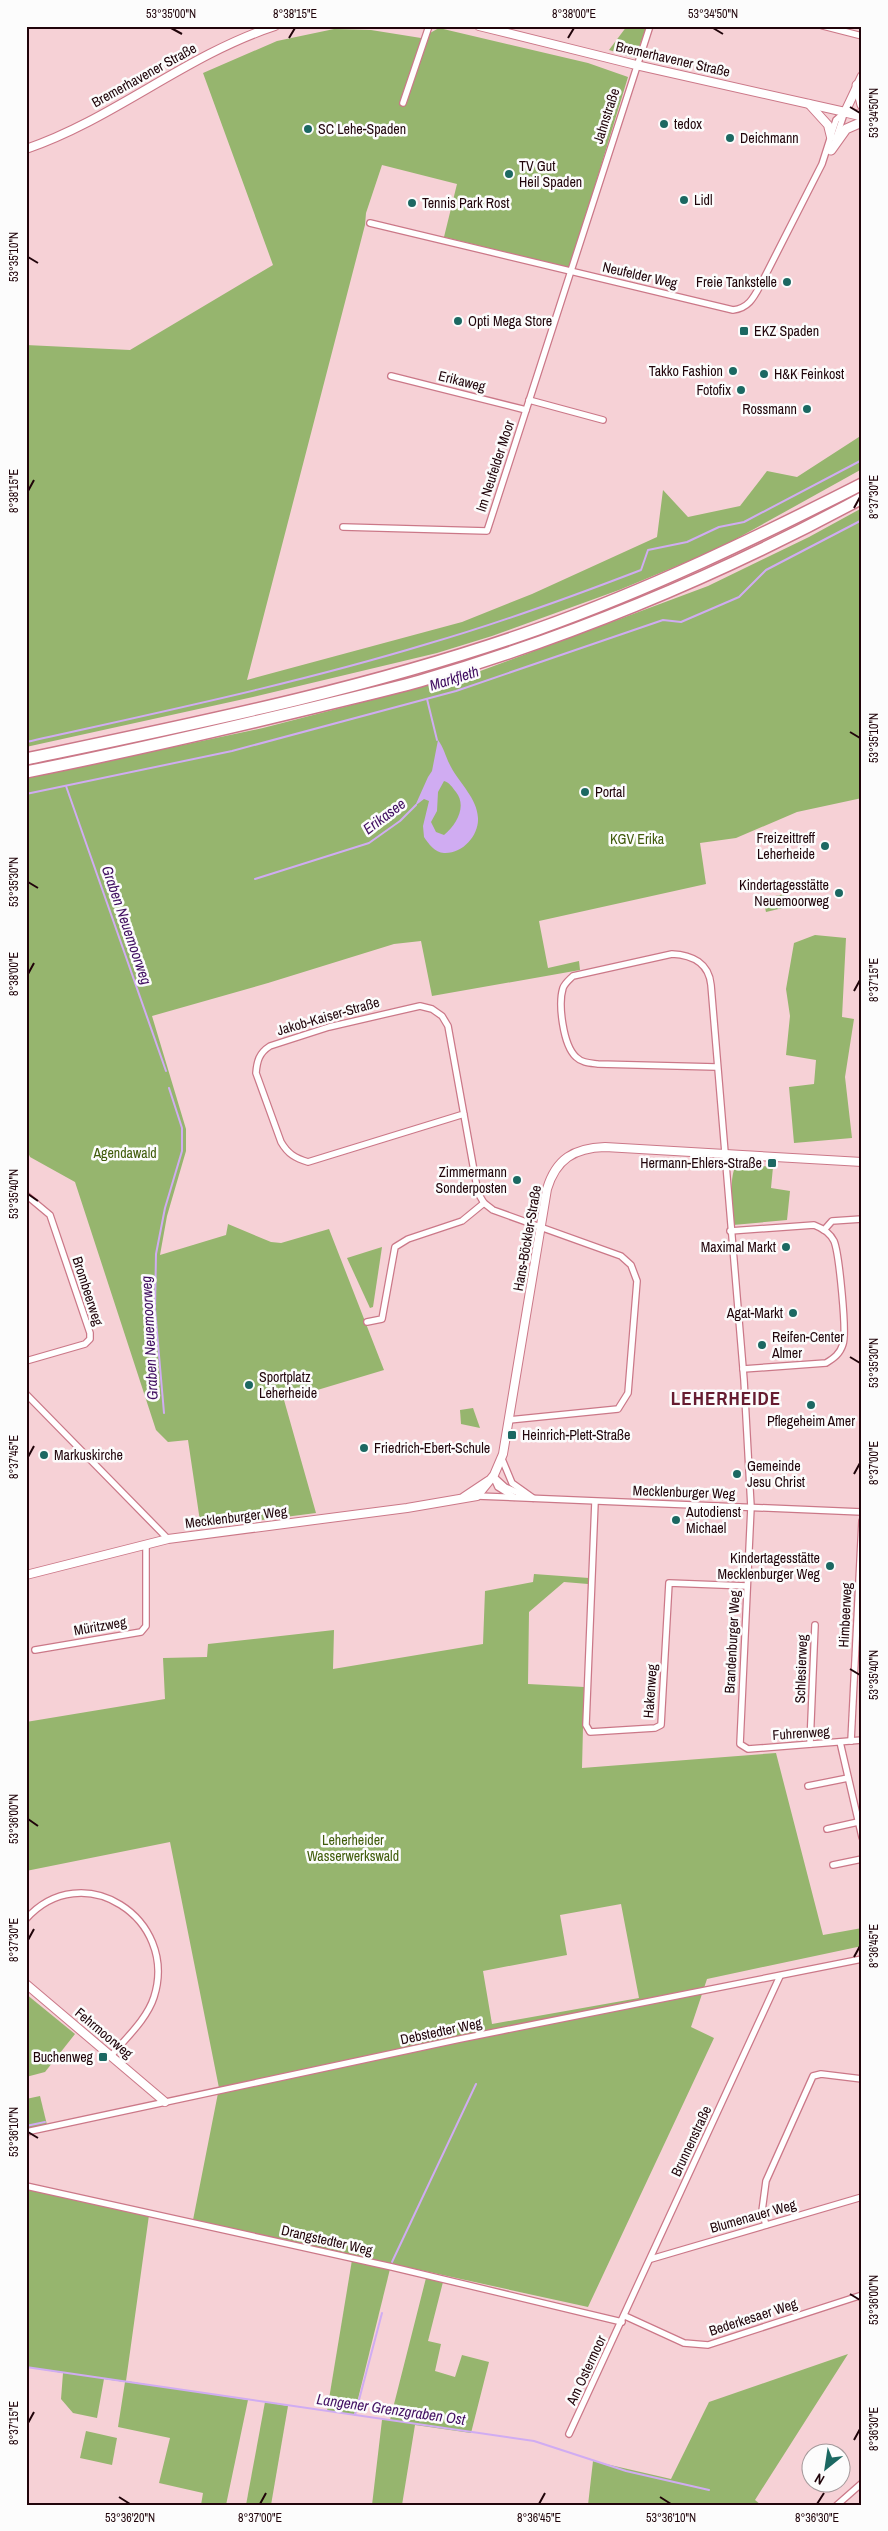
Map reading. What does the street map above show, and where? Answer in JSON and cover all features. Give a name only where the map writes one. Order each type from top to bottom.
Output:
[{"type":"highway","points":[[26,758],[215,718],[401,672],[537,629],[655,584],[759,537],[862,484]]},
{"type":"highway","points":[[26,772],[219,731],[419,681],[544,641],[658,597],[782,542],[862,498]]},
{"type":"main road","points":[[857,85],[862,105]]},
{"type":"main road","name":"Bremerhavener Straße","points":[[845,112],[862,116]]},
{"type":"main road","points":[[831,150],[846,129],[862,122]]},
{"type":"street","name":"Bremerhavener Straße","points":[[26,149],[73,130],[209,55],[255,33],[275,26]]},
{"type":"street","points":[[403,103],[429,26]]},
{"type":"street","name":"Bremerhavener Straße","points":[[479,26],[636,65],[845,112]]},
{"type":"street","name":"Jahnstraße","points":[[572,272],[636,65],[650,26]]},
{"type":"street","points":[[823,26],[862,36]]},
{"type":"street","points":[[845,112],[862,76]]},
{"type":"street","points":[[809,104],[828,125],[831,137]]},
{"type":"street","name":"Neufelder Weg","points":[[822,164],[836,120],[845,112]]},
{"type":"street","name":"Neufelder Weg","points":[[370,223],[733,310],[743,308],[757,292],[822,164],[831,150],[845,112]]},
{"type":"street","name":"Im Neufelder Moor","points":[[343,526],[487,530],[572,272]]},
{"type":"street","name":"Erikaweg","points":[[391,376],[526,410]]},
{"type":"street","points":[[529,400],[603,420]]},
{"type":"street","points":[[716,1068],[583,1062],[574,1054],[567,1040],[560,1002],[564,986],[573,976],[672,954],[697,960],[703,965],[711,980],[716,1068],[724,1154]]},
{"type":"street","name":"Jakob-Kaiser-Straße","points":[[464,1114],[308,1162],[296,1158],[287,1152],[281,1142],[256,1073],[257,1062],[263,1050],[270,1046],[324,1029],[420,1006],[432,1009],[442,1016],[448,1026],[464,1114],[478,1193],[484,1203]]},
{"type":"street","name":"Hans-Böckler-Straße","points":[[477,1496],[493,1476],[502,1459],[546,1195],[553,1172],[567,1157],[578,1151],[606,1147],[862,1162]]},
{"type":"street","name":"Brandenburger Weg","points":[[724,1154],[743,1369],[751,1507],[740,1741],[742,1748]]},
{"type":"street","name":"Brombeerweg","points":[[26,1195],[50,1215],[90,1332],[90,1339],[85,1344],[26,1361]]},
{"type":"street","points":[[367,1322],[382,1319],[395,1247],[412,1238],[462,1221],[484,1203],[493,1210],[620,1256],[631,1265],[637,1280],[628,1393],[623,1404],[618,1409],[509,1420]]},
{"type":"street","points":[[824,1230],[832,1221],[862,1219]]},
{"type":"street","points":[[730,1231],[814,1225],[824,1230],[834,1239],[837,1250],[845,1338],[840,1351],[826,1364],[743,1369]]},
{"type":"street","points":[[26,1394],[168,1539]]},
{"type":"street","name":"Mecklenburger Weg","points":[[502,1459],[512,1483],[535,1498]]},
{"type":"street","points":[[493,1476],[498,1487],[516,1498]]},
{"type":"street","name":"Mecklenburger Weg","points":[[452,1502],[470,1494],[493,1476],[505,1487],[535,1498]]},
{"type":"street","name":"Mecklenburger Weg","points":[[26,1575],[168,1539],[452,1502],[477,1496],[862,1512]]},
{"type":"street","name":"Hakenweg","points":[[595,1502],[586,1725],[590,1732],[655,1728],[661,1725],[669,1584],[747,1586]]},
{"type":"street","name":"Himbeerweg","points":[[851,1741],[862,1521]]},
{"type":"street","name":"Müritzweg","points":[[35,1650],[141,1632],[146,1626],[146,1545]]},
{"type":"street","name":"Schlesierweg","points":[[810,1744],[815,1625]]},
{"type":"street","name":"Fuhrenweg","points":[[742,1748],[862,1740]]},
{"type":"street","points":[[840,1742],[862,1838]]},
{"type":"street","points":[[808,1786],[848,1778]]},
{"type":"street","points":[[827,1829],[858,1822]]},
{"type":"street","points":[[833,1865],[862,1859]]},
{"type":"street","points":[[26,1919],[46,1903],[60,1897],[90,1894],[109,1898],[128,1908],[147,1930],[158,1955],[159,1977],[154,1999],[144,2016],[111,2056]]},
{"type":"street","name":"Debstedter Weg","points":[[26,2132],[497,2032],[862,1959]]},
{"type":"street","name":"Brunnenstraße","points":[[624,2319],[780,1976]]},
{"type":"street","name":"Fehrmoorweg","points":[[26,1984],[165,2102]]},
{"type":"street","points":[[766,2225],[762,2211],[766,2181],[813,2076],[821,2074],[862,2079]]},
{"type":"street","name":"Drangstedter Weg","points":[[26,2186],[624,2319]]},
{"type":"street","name":"Blumenauer Weg","points":[[651,2259],[862,2197]]},
{"type":"street","name":"Bederkesaer Weg","points":[[624,2319],[684,2343],[708,2345],[862,2295]]},
{"type":"street","name":"Am Ostermoor","points":[[569,2434],[624,2319]]},
{"type":"street","points":[[837,2505],[862,2483]]},
{"type":"green space","points":[[627,26],[647,26],[635,58],[609,50]]},
{"type":"green space","points":[[439,28],[588,63],[628,77],[570,268],[444,237],[457,184],[382,165],[366,213],[365,225],[247,680],[462,622],[532,594],[657,537],[663,490],[688,517],[740,506],[767,471],[797,477],[862,435],[862,469],[718,549],[619,590],[492,636],[437,653],[253,697],[26,747],[26,345],[130,350],[273,265],[203,73],[277,41],[334,29],[371,30],[421,38]]},
{"type":"green space","points":[[862,508],[862,798],[797,812],[736,838],[700,843],[706,884],[539,921],[548,968],[579,961],[580,970],[432,996],[421,941],[394,944],[152,1016],[186,1129],[186,1151],[167,1216],[160,1255],[226,1235],[228,1224],[271,1242],[281,1243],[329,1229],[384,1370],[284,1400],[316,1513],[201,1528],[188,1440],[168,1442],[156,1430],[75,1182],[30,1157],[26,1148],[26,778],[263,728],[475,673],[708,586],[809,537]]},
{"type":"green space","points":[[784,894],[787,907],[766,912],[763,899]]},
{"type":"green space","points":[[815,935],[846,938],[842,1017],[854,1019],[845,1077],[852,1138],[794,1143],[789,1087],[814,1084],[816,1060],[786,1055],[790,1016],[786,989],[794,943]]},
{"type":"green space","points":[[737,1164],[773,1167],[771,1188],[790,1191],[787,1220],[733,1225],[732,1184],[734,1169]]},
{"type":"green space","points":[[382,1247],[373,1307],[370,1308],[347,1258]]},
{"type":"green space","points":[[473,1408],[480,1428],[461,1424],[460,1410]]},
{"type":"green space","name":"Leherheider Wasserwerkswald","points":[[534,1574],[589,1578],[588,1584],[564,1582],[529,1612],[528,1684],[584,1687],[582,1768],[776,1753],[823,1935],[862,1928],[862,1946],[707,1979],[691,2027],[714,2038],[588,2307],[193,2220],[219,2088],[170,1842],[26,1871],[26,1722],[165,1699],[163,1658],[207,1657],[208,1644],[334,1630],[333,1669],[483,1644],[485,1591],[533,1582]],"holes":[[[621,1904],[639,1998],[492,2024],[483,1971],[567,1955],[560,1915]]]},
{"type":"green space","points":[[26,1994],[75,2034],[45,2072],[26,2077]]},
{"type":"green space","points":[[40,2096],[47,2125],[26,2130],[26,2099]]},
{"type":"green space","points":[[26,2188],[149,2215],[126,2381],[248,2400],[226,2505],[201,2505],[203,2493],[159,2483],[170,2438],[118,2427],[125,2382],[104,2379],[97,2418],[73,2413],[61,2399],[63,2373],[26,2367]]},
{"type":"green space","points":[[352,2260],[390,2269],[354,2415],[327,2411]]},
{"type":"green space","points":[[426,2278],[443,2282],[428,2341],[441,2344],[435,2371],[455,2377],[462,2355],[489,2362],[471,2433],[415,2425],[402,2505],[372,2505],[382,2420],[390,2420]]},
{"type":"green space","points":[[848,2354],[755,2500],[761,2505],[588,2505],[593,2461],[671,2479],[709,2402]]},
{"type":"green space","points":[[265,2402],[288,2406],[271,2505],[246,2505]]},
{"type":"green space","points":[[86,2431],[117,2438],[112,2465],[80,2458]]},
{"type":"shaded area","name":"Erikasee","points":[[438,740],[451,767],[475,804],[477,811],[478,824],[473,837],[463,847],[451,852],[441,853],[432,847],[424,837],[423,826],[429,801],[424,799],[415,806],[432,771]],"holes":[[[444,781],[456,792],[461,803],[459,815],[453,826],[444,835],[436,832],[431,822],[437,811],[438,792]]]},
{"type":"waterway","points":[[26,742],[227,697],[328,672],[454,636],[562,600],[641,570],[648,550],[687,542],[719,527],[744,522],[862,460]]},
{"type":"waterway","name":"Markfleth","points":[[26,794],[232,751],[456,691],[663,620],[681,622],[739,597],[766,570],[862,520]]},
{"type":"waterway","name":"Erikasee","points":[[427,699],[437,740]]},
{"type":"waterway","name":"Graben Neuemoorweg","points":[[66,786],[166,1071]]},
{"type":"waterway","name":"Erikasee","points":[[255,879],[369,843],[400,821],[416,805]]},
{"type":"waterway","name":"Graben Neuemoorweg","points":[[164,1413],[155,1309],[156,1254],[165,1208],[182,1151],[182,1128],[169,1088]]},
{"type":"waterway","points":[[392,2262],[476,2084]]},
{"type":"waterway","points":[[26,2126],[45,2122]]},
{"type":"waterway","points":[[355,2415],[382,2313]]},
{"type":"waterway","name":"Langener Grenzgraben Ost","points":[[26,2367],[534,2441],[626,2471],[709,2490]]},
{"type":"place","name":"tedox","points":[[664,124]]},
{"type":"place","name":"SC Lehe-Spaden","points":[[308,129]]},
{"type":"place","name":"Deichmann","points":[[730,138]]},
{"type":"place","name":"TV Gut Heil Spaden","points":[[509,174]]},
{"type":"place","name":"Lidl","points":[[684,200]]},
{"type":"place","name":"Tennis Park Rost","points":[[412,203]]},
{"type":"place","name":"Freie Tankstelle","points":[[787,282]]},
{"type":"place","name":"Opti Mega Store","points":[[458,321]]},
{"type":"place","name":"EKZ Spaden","points":[[744,331]]},
{"type":"place","name":"Takko Fashion","points":[[733,371]]},
{"type":"place","name":"H&K Feinkost","points":[[764,374]]},
{"type":"place","name":"Fotofix","points":[[741,390]]},
{"type":"place","name":"Rossmann","points":[[807,409]]},
{"type":"place","name":"Portal","points":[[585,792]]},
{"type":"place","name":"Freizeittreff Leherheide","points":[[825,846]]},
{"type":"place","name":"Kindertagesstätte Neuemoorweg","points":[[839,893]]},
{"type":"place","name":"Hermann-Ehlers-Straße","points":[[772,1163]]},
{"type":"place","name":"Zimmermann Sonderposten","points":[[517,1180]]},
{"type":"place","name":"Maximal Markt","points":[[786,1247]]},
{"type":"place","name":"Agat-Markt","points":[[793,1313]]},
{"type":"place","name":"Reifen-Center Almer","points":[[762,1345]]},
{"type":"place","name":"Sportplatz Leherheide","points":[[249,1385]]},
{"type":"place","name":"Pflegeheim Amer","points":[[811,1405]]},
{"type":"place","name":"Heinrich-Plett-Straße","points":[[512,1435]]},
{"type":"place","name":"Friedrich-Ebert-Schule","points":[[364,1448]]},
{"type":"place","name":"Markuskirche","points":[[44,1455]]},
{"type":"place","name":"Gemeinde Jesu Christ","points":[[737,1474]]},
{"type":"place","name":"Autodienst Michael","points":[[676,1520]]},
{"type":"place","name":"Kindertagesstätte Mecklenburger Weg","points":[[830,1566]]},
{"type":"place","name":"Buchenweg","points":[[103,2057]]},
{"type":"district","name":"LEHERHEIDE","points":[[726,1398]]},
{"type":"park label","name":"KGV Erika","points":[[637,839]]},
{"type":"park label","name":"Agendawald","points":[[125,1153]]}]
